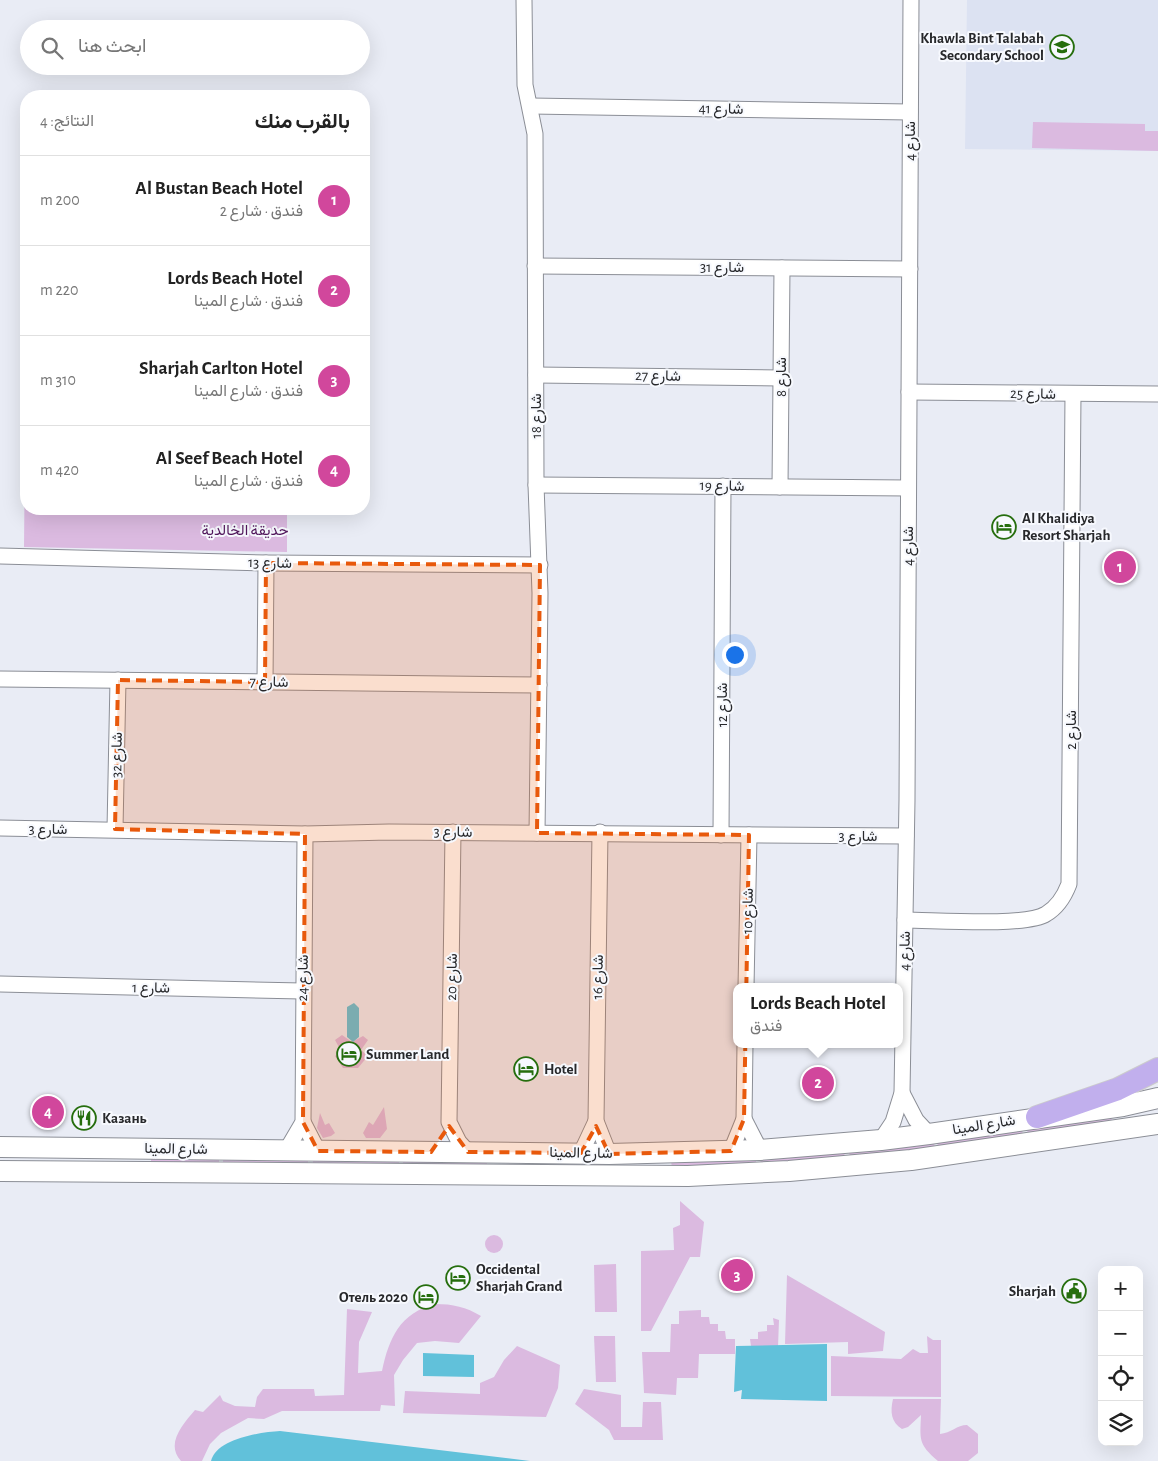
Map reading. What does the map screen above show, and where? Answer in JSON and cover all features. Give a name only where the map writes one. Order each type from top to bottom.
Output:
[{"type":"main road","points":[[1037,1117],[1118,1089],[1158,1069]]},
{"type":"main road","name":"شارع المينا","points":[[0,1147],[609,1154],[760,1150],[929,1134],[1123,1106],[1158,1098]]},
{"type":"main road","name":"شارع المينا","points":[[0,1171],[688,1176],[789,1171],[892,1162],[1158,1124]]},
{"type":"main road","points":[[51,1172],[54,1165],[61,1160],[88,1158],[105,1148]]},
{"type":"main road","points":[[577,1176],[583,1171],[594,1167],[632,1165],[636,1160],[636,1153]]},
{"type":"street","name":"شارع 18","points":[[524,0],[524,74],[535,134],[536,485],[540,565],[537,833]]},
{"type":"street","name":"شارع 4","points":[[903,1035],[911,0]]},
{"type":"street","name":"شارع 41","points":[[531,106],[910,112]]},
{"type":"street","name":"شارع 31","points":[[535,266],[910,268]]},
{"type":"street","name":"شارع 8","points":[[780,487],[782,268]]},
{"type":"street","name":"شارع 27","points":[[536,375],[780,378]]},
{"type":"street","name":"شارع 25","points":[[909,392],[1158,394]]},
{"type":"street","name":"شارع 2","points":[[905,920],[1033,920],[1056,907],[1064,896],[1069,884],[1074,394]]},
{"type":"street","name":"شارع 19","points":[[536,485],[908,488]]},
{"type":"street","name":"شارع 12","points":[[721,834],[723,486]]},
{"type":"street","name":"شارع 13","points":[[0,556],[266,563],[540,565]]},
{"type":"street","points":[[265,682],[266,563]]},
{"type":"street","name":"شارع 7","points":[[0,679],[539,685]]},
{"type":"street","name":"شارع 32","points":[[115,829],[118,680]]},
{"type":"street","name":"شارع 3","points":[[0,828],[305,834],[600,832],[906,836]]},
{"type":"street","name":"شارع 20","points":[[453,832],[450,1122],[455,1136],[468,1152]]},
{"type":"street","name":"شارع 16","points":[[600,832],[596,1121],[609,1154]]},
{"type":"street","name":"شارع 24","points":[[286,1151],[296,1137],[303,1122],[302,991],[305,834]]},
{"type":"street","name":"شارع 10","points":[[746,983],[749,835]]},
{"type":"street","name":"شارع 1","points":[[0,984],[302,991]]},
{"type":"street","points":[[730,1151],[744,1119],[745,1048]]},
{"type":"street","name":"شارع 4","points":[[881,1140],[893,1122],[902,1093],[903,1048]]},
{"type":"street","name":"شارع 4","points":[[902,1093],[916,1120],[929,1134]]},
{"type":"street","points":[[744,1119],[760,1150]]},
{"type":"street","name":"شارع 16","points":[[581,1153],[596,1121]]},
{"type":"street","name":"شارع 24","points":[[303,1122],[318,1151]]},
{"type":"street","name":"شارع 20","points":[[431,1152],[440,1141],[450,1122]]},
{"type":"highlighted area","points":[[266,563],[540,565],[537,833],[749,835],[744,1119],[731,1151],[609,1154],[596,1126],[581,1153],[468,1152],[449,1126],[431,1152],[318,1151],[306,1130],[303,1122],[302,991],[305,834],[115,829],[118,680],[265,682]]},
{"type":"shaded area","name":"Khawla Bint Talabah Secondary School","points":[[967,0],[1158,0],[1158,151],[965,149]]},
{"type":"green space","points":[[1033,122],[1145,124],[1145,131],[1158,131],[1158,151],[1032,148]]},
{"type":"green space","name":"حديقة الخالدية","points":[[24,515],[287,515],[287,552],[24,547]]},
{"type":"green space","points":[[342,1035],[352,1042],[363,1036],[368,1040],[361,1050],[368,1056],[358,1068],[343,1068],[335,1056],[341,1051],[335,1040]]},
{"type":"green space","points":[[384,1107],[387,1129],[380,1138],[366,1138],[363,1133],[369,1122],[373,1125]]},
{"type":"green space","points":[[320,1113],[325,1125],[329,1123],[335,1133],[331,1136],[323,1138],[317,1128]]},
{"type":"green space","points":[[1111,1115],[1112,1122],[1028,1135],[1027,1129]]},
{"type":"green space","points":[[1022,1129],[1023,1136],[938,1148],[937,1141]]},
{"type":"green space","points":[[934,1142],[935,1149],[850,1158],[849,1151]]},
{"type":"green space","points":[[844,1151],[845,1158],[761,1165],[760,1158]]},
{"type":"green space","points":[[151,1157],[219,1158],[219,1164],[151,1164]]},
{"type":"green space","points":[[223,1158],[308,1159],[308,1166],[223,1165]]},
{"type":"green space","points":[[756,1158],[756,1165],[672,1168],[671,1161]]},
{"type":"green space","points":[[313,1159],[399,1159],[399,1166],[313,1166]]},
{"type":"green space","points":[[403,1159],[487,1160],[487,1167],[403,1167]]},
{"type":"green space","points":[[680,1201],[704,1222],[700,1257],[690,1257],[651,1331],[641,1331],[641,1251],[674,1250],[673,1228],[680,1225]]},
{"type":"green space","points":[[494,1235],[500,1238],[503,1244],[500,1250],[494,1253],[488,1250],[485,1244],[488,1238]]},
{"type":"green space","points":[[616,1264],[617,1312],[595,1312],[594,1265]]},
{"type":"green space","points":[[787,1275],[885,1332],[883,1351],[848,1354],[848,1342],[785,1344]]},
{"type":"green space","points":[[435,1304],[459,1307],[481,1316],[459,1343],[435,1341],[417,1343],[394,1375],[395,1406],[381,1405],[380,1411],[282,1411],[264,1419],[248,1418],[221,1433],[210,1444],[202,1461],[181,1461],[177,1455],[175,1441],[186,1421],[195,1410],[203,1412],[220,1395],[223,1401],[235,1406],[255,1407],[257,1397],[263,1389],[314,1389],[315,1396],[344,1395],[347,1309],[372,1312],[359,1342],[358,1373],[382,1371],[388,1348],[405,1320],[423,1308]]},
{"type":"green space","points":[[701,1310],[701,1317],[709,1317],[710,1324],[718,1324],[718,1331],[725,1331],[726,1339],[735,1339],[735,1354],[699,1354],[698,1378],[677,1378],[676,1395],[644,1393],[642,1352],[670,1352],[671,1324],[679,1324],[679,1311]]},
{"type":"green space","points":[[773,1318],[779,1320],[778,1347],[751,1346],[750,1339],[758,1339],[758,1332],[767,1331],[767,1325],[774,1325]]},
{"type":"green space","points":[[594,1336],[615,1336],[616,1382],[596,1382]]},
{"type":"green space","points":[[927,1336],[933,1340],[941,1340],[941,1397],[831,1396],[831,1356],[901,1359],[913,1349],[920,1353],[928,1353]]},
{"type":"green space","points":[[517,1346],[560,1365],[558,1388],[546,1417],[403,1413],[405,1391],[480,1394],[480,1383],[494,1377],[504,1360]]},
{"type":"green space","points":[[584,1389],[621,1395],[621,1427],[642,1427],[643,1402],[661,1402],[663,1440],[614,1440],[609,1430],[575,1404]]},
{"type":"green space","points":[[893,1399],[941,1399],[940,1434],[967,1425],[978,1434],[978,1453],[968,1461],[938,1461],[927,1450],[922,1441],[920,1430],[921,1415],[908,1427],[902,1429],[892,1416]]},
{"type":"water","points":[[354,1003],[359,1008],[359,1037],[353,1042],[347,1037],[347,1007]]},
{"type":"water","points":[[827,1344],[827,1401],[741,1399],[742,1390],[734,1392],[736,1346]]},
{"type":"water","points":[[423,1353],[474,1355],[474,1377],[423,1376]]},
{"type":"water","points":[[280,1431],[530,1461],[211,1461],[221,1447],[230,1442],[251,1435]]},
{"type":"place","name":"Khawla Bint Talabah Secondary School","points":[[1062,47]]},
{"type":"place","name":"Al Khalidiya Resort Sharjah","points":[[1004,527]]},
{"type":"place","name":"Al Bustan Beach Hotel","points":[[1120,567]]},
{"type":"place","name":"Summer Land","points":[[349,1054]]},
{"type":"place","name":"Hotel","points":[[526,1069]]},
{"type":"place","name":"Lords Beach Hotel","points":[[818,1083]]},
{"type":"place","name":"Al Seef Beach Hotel","points":[[48,1112]]},
{"type":"place","name":"Казань","points":[[84,1118]]},
{"type":"place","name":"Sharjah Carlton Hotel","points":[[737,1275]]},
{"type":"place","name":"Occidental Sharjah Grand","points":[[458,1278]]},
{"type":"place","name":"Sharjah","points":[[1074,1291]]},
{"type":"place","name":"Отель 2020","points":[[426,1297]]}]
